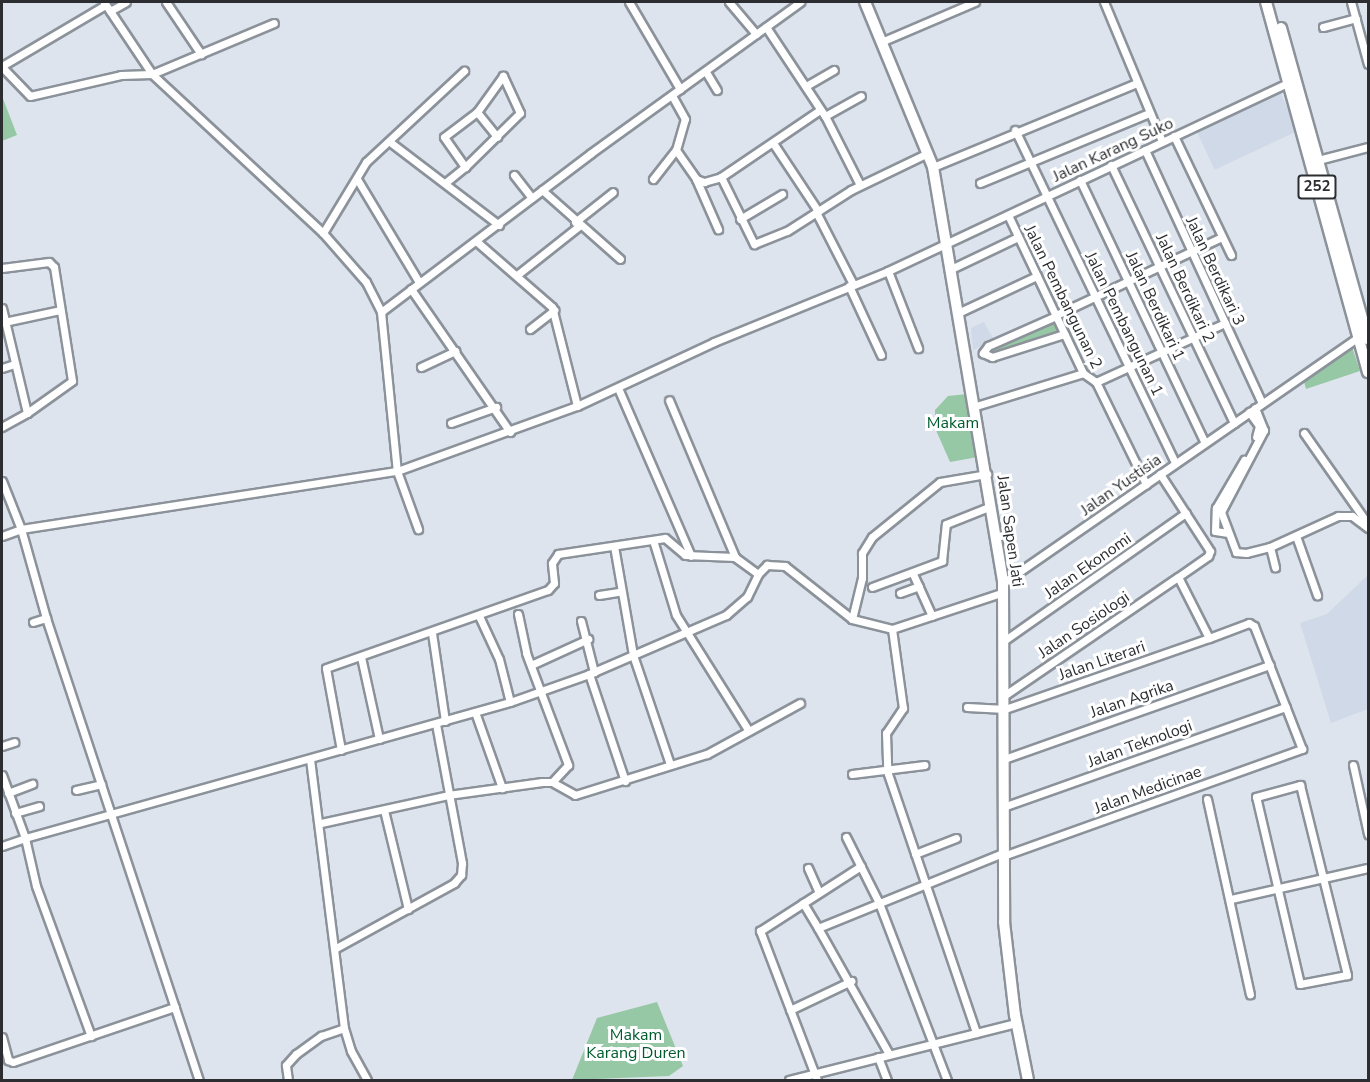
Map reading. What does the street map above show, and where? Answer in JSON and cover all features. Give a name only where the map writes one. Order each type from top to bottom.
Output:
[{"type":"street","points":[[126,2],[106,6],[2,66],[30,96],[120,75],[152,74],[274,23]]},
{"type":"street","points":[[166,2],[201,54]]},
{"type":"street","points":[[629,2],[680,89]]},
{"type":"street","points":[[729,2],[756,34]]},
{"type":"street","points":[[381,312],[499,225],[572,167],[706,72],[797,2]]},
{"type":"street","name":"Jalan Sapen Jati","points":[[865,2],[933,167],[949,242],[992,506],[1004,588],[1005,931],[1016,1023],[1028,1080]]},
{"type":"street","points":[[881,42],[975,2]]},
{"type":"street","points":[[1104,2],[1162,141]]},
{"type":"street","name":"252","points":[[1266,2],[1318,160],[1364,336],[1368,372]]},
{"type":"street","name":"252","points":[[1273,2],[1292,81],[1364,336]]},
{"type":"street","points":[[1351,2],[1368,60]]},
{"type":"street","points":[[106,6],[152,74],[323,233],[353,264],[381,312],[397,471],[418,529]]},
{"type":"street","points":[[1323,27],[1356,18]]},
{"type":"street","points":[[766,27],[823,113],[861,186]]},
{"type":"street","points":[[806,86],[834,70]]},
{"type":"street","points":[[323,233],[366,162],[464,71]]},
{"type":"street","points":[[706,72],[717,90]]},
{"type":"street","points":[[445,183],[465,167],[521,112],[504,76],[477,111],[444,137],[465,167]]},
{"type":"street","name":"Jalan Karang Suko","points":[[2,536],[21,529],[397,471],[510,432],[577,406],[674,361],[888,271],[1292,81]]},
{"type":"street","points":[[933,167],[1016,130],[1137,83]]},
{"type":"street","points":[[653,178],[676,150],[685,118],[672,96]]},
{"type":"street","points":[[696,179],[704,182],[721,177],[823,113],[861,96]]},
{"type":"street","points":[[477,111],[497,137]]},
{"type":"street","points":[[980,183],[1149,113]]},
{"type":"street","name":"Jalan Pembangunan 1","points":[[1016,130],[1028,163],[1047,196],[1175,464]]},
{"type":"street","points":[[1174,136],[1231,255]]},
{"type":"street","points":[[390,142],[499,225]]},
{"type":"street","points":[[773,143],[817,212],[881,355]]},
{"type":"street","points":[[1318,160],[1368,147]]},
{"type":"street","points":[[676,150],[696,179],[718,229]]},
{"type":"street","name":"Jalan Berdikari 3","points":[[1145,150],[1225,323],[1254,408],[1264,430],[1222,507],[1224,533],[1238,553],[1270,547]]},
{"type":"street","points":[[721,177],[754,244],[787,231],[861,186],[928,153]]},
{"type":"street","name":"Jalan Berdikari 2","points":[[1111,165],[1234,423]]},
{"type":"street","points":[[514,175],[532,198]]},
{"type":"street","points":[[357,179],[419,282]]},
{"type":"street","name":"Jalan Berdikari 1","points":[[1080,180],[1205,443]]},
{"type":"street","points":[[542,190],[577,224],[620,259]]},
{"type":"street","points":[[517,275],[613,192]]},
{"type":"street","points":[[740,219],[782,194]]},
{"type":"street","name":"Jalan Pembangunan 2","points":[[1008,214],[1083,373],[1096,382],[1146,484]]},
{"type":"street","points":[[953,268],[1018,237]]},
{"type":"street","points":[[1064,334],[992,357],[982,353],[988,346],[1222,237]]},
{"type":"street","points":[[476,241],[554,310],[577,406]]},
{"type":"street","points":[[2,268],[52,263],[71,383],[2,427]]},
{"type":"street","points":[[888,271],[918,348]]},
{"type":"street","points":[[960,312],[1037,276]]},
{"type":"street","points":[[411,289],[496,407],[510,432]]},
{"type":"street","points":[[2,308],[27,413]]},
{"type":"street","points":[[4,322],[60,310]]},
{"type":"street","points":[[530,329],[554,310]]},
{"type":"street","points":[[1096,382],[1225,323]]},
{"type":"street","name":"Jalan Yustisia","points":[[892,629],[1004,588],[1254,408],[1364,336]]},
{"type":"street","points":[[421,366],[456,351]]},
{"type":"street","points":[[2,368],[14,364]]},
{"type":"street","points":[[976,406],[1083,373]]},
{"type":"street","points":[[618,388],[691,556]]},
{"type":"street","points":[[669,400],[735,557],[758,574]]},
{"type":"street","points":[[451,423],[496,407]]},
{"type":"street","points":[[1304,433],[1368,526]]},
{"type":"street","points":[[852,619],[863,571],[862,553],[872,537],[940,482],[987,474]]},
{"type":"street","points":[[1160,474],[1186,513]]},
{"type":"street","points":[[2,481],[21,529],[46,618],[199,1080]]},
{"type":"street","points":[[872,587],[912,574],[944,559],[948,522],[992,506]]},
{"type":"street","name":"Jalan Sosiologi","points":[[1005,695],[1210,554],[1186,513]]},
{"type":"street","name":"Jalan Ekonomi","points":[[1005,640],[1186,513]]},
{"type":"street","points":[[1275,567],[1270,547],[1342,515],[1352,516],[1368,526]]},
{"type":"street","points":[[1296,536],[1317,594]]},
{"type":"street","points":[[340,750],[324,670],[480,616],[550,588],[554,579],[552,562],[558,554],[668,539],[679,552],[691,556],[735,557]]},
{"type":"street","points":[[653,540],[669,598],[748,730]]},
{"type":"street","points":[[614,546],[620,592],[633,655],[670,764]]},
{"type":"street","points":[[2,846],[541,692],[688,633],[743,602],[758,574],[767,565],[779,564],[804,579],[852,619],[892,629],[903,708],[886,733],[887,771],[976,1033]]},
{"type":"street","points":[[912,574],[932,616]]},
{"type":"street","points":[[1178,577],[1209,638]]},
{"type":"street","points":[[900,592],[919,586]]},
{"type":"street","points":[[599,595],[620,592]]},
{"type":"street","points":[[518,614],[531,665],[568,765],[552,783]]},
{"type":"street","points":[[480,616],[499,659],[510,702]]},
{"type":"street","points":[[33,622],[46,618]]},
{"type":"street","points":[[581,621],[588,639],[592,673],[626,781]]},
{"type":"street","name":"Jalan Literari","points":[[1005,710],[1248,623],[1256,629],[1270,665]]},
{"type":"street","points":[[432,633],[445,721]]},
{"type":"street","points":[[531,665],[588,639]]},
{"type":"street","points":[[361,657],[379,739]]},
{"type":"street","points":[[1270,665],[1286,707]]},
{"type":"street","name":"Jalan Agrika","points":[[1004,759],[1270,665]]},
{"type":"street","points":[[321,823],[448,795],[502,788],[552,783],[575,795],[707,754],[800,703]]},
{"type":"street","points":[[967,707],[1005,710]]},
{"type":"street","name":"Jalan Medicinae","points":[[818,928],[1003,855],[1302,749],[1286,707]]},
{"type":"street","name":"Jalan Teknologi","points":[[1003,807],[1286,707]]},
{"type":"street","points":[[475,712],[502,788]]},
{"type":"street","points":[[336,948],[408,909],[461,875],[462,863],[436,723]]},
{"type":"street","points":[[2,746],[14,742]]},
{"type":"street","points":[[310,759],[321,823],[344,1028],[351,1051],[367,1080]]},
{"type":"street","points":[[852,774],[924,765]]},
{"type":"street","points":[[1353,765],[1368,834]]},
{"type":"street","points":[[2,775],[25,838],[36,886],[91,1036]]},
{"type":"street","points":[[8,793],[32,784]]},
{"type":"street","points":[[76,790],[101,784]]},
{"type":"street","points":[[1303,786],[1324,878],[1347,975],[1300,984],[1256,799],[1259,794],[1303,786]]},
{"type":"street","points":[[1207,799],[1250,994]]},
{"type":"street","points":[[15,813],[39,806]]},
{"type":"street","points":[[384,810],[408,909]]},
{"type":"street","points":[[846,837],[879,903],[947,1080]]},
{"type":"street","points":[[915,854],[956,838]]},
{"type":"street","points":[[816,1077],[760,931],[861,866]]},
{"type":"street","points":[[808,868],[819,893]]},
{"type":"street","points":[[1230,899],[1368,868]]},
{"type":"street","points":[[803,903],[851,981],[889,1054]]},
{"type":"street","points":[[790,1010],[851,981]]},
{"type":"street","points":[[2,1037],[8,1060],[13,1062],[175,1007]]},
{"type":"street","points":[[789,1080],[816,1077],[889,1054],[1016,1023]]},
{"type":"street","points":[[288,1080],[286,1068],[296,1054],[321,1036],[344,1028]]},
{"type":"street","points":[[878,1058],[887,1080]]},
{"type":"shaded area","points":[[1279,90],[1298,131],[1215,170],[1196,129]]},
{"type":"shaded area","points":[[984,322],[994,340],[973,350],[971,328]]},
{"type":"shaded area","points":[[1368,575],[1368,709],[1331,723],[1300,623],[1327,614]]},
{"type":"green space","points":[[2,96],[17,135],[2,141]]},
{"type":"green space","points":[[1054,319],[1061,332],[990,356],[986,350]]},
{"type":"green space","points":[[1352,347],[1360,371],[1306,389],[1303,378]]},
{"type":"green space","name":"Makam","points":[[967,394],[978,457],[950,462],[935,428],[935,410],[948,396]]},
{"type":"green space","name":"Makam Karang Duren","points":[[657,1002],[683,1066],[669,1076],[572,1080],[597,1018]]}]
